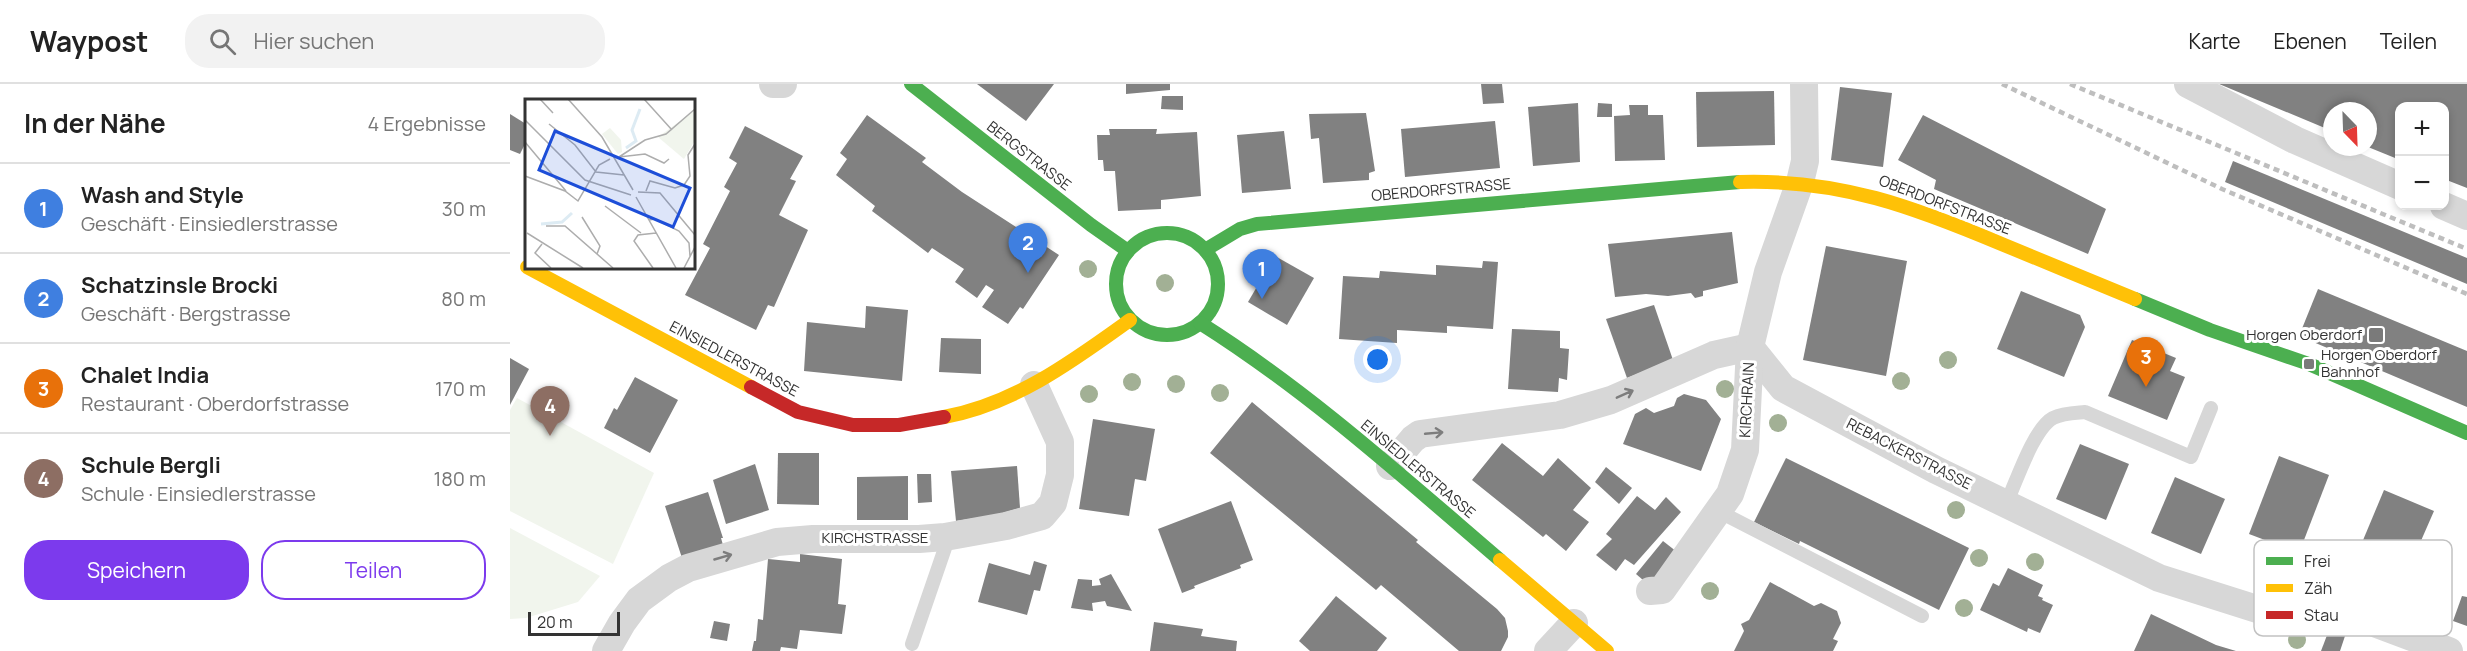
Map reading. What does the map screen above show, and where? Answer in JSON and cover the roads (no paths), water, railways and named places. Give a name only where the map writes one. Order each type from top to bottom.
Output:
[{"type":"street","points":[[773,84],[783,84]]},
{"type":"street","name":"BERGSTRASSE","points":[[911,84],[1091,225],[1128,251]]},
{"type":"street","name":"KIRCHRAIN","points":[[1650,591],[1662,590],[1730,494],[1745,450],[1750,347],[1768,272],[1800,182],[1806,145],[1804,84]]},
{"type":"street","points":[[2188,84],[2295,140],[2395,184]]},
{"type":"street","name":"OBERDORFSTRASSE","points":[[1205,250],[1240,230],[1257,224],[1730,182],[1766,180],[1847,188],[1894,200],[2210,330],[2309,364],[2467,432]]},
{"type":"street","points":[[2449,208],[2467,216]]},
{"type":"street","points":[[1167,233],[1181,235],[1194,241],[1205,250],[1214,264],[1218,280],[1217,296],[1200,323],[1187,331],[1165,335],[1143,329],[1130,320],[1122,308],[1116,286],[1120,263],[1128,251],[1139,241],[1152,235],[1167,233]]},
{"type":"street","name":"EINSIEDLERSTRASSE","points":[[530,268],[798,412],[853,425],[899,425],[964,413],[1034,385],[1088,352],[1130,320]]},
{"type":"street","name":"EINSIEDLERSTRASSE","points":[[1200,323],[1246,352],[1317,404],[1607,651]]},
{"type":"street","points":[[1390,466],[1420,434],[1570,412],[1611,400],[1714,355],[1750,347]]},
{"type":"street","name":"REBACKERSTRASSE","points":[[1750,347],[1783,388],[1936,470],[2159,578],[2254,608]]},
{"type":"street","name":"KIRCHSTRASSE","points":[[606,651],[639,600],[669,578],[688,568],[777,542],[813,538],[919,539],[945,537],[1006,526],[1042,516],[1053,503],[1060,475],[1059,442],[1034,385]]},
{"type":"street","points":[[1548,651],[1574,623]]},
{"type":"street","name":"REBACKERSTRASSE","points":[[2409,636],[2449,651]]},
{"type":"lane","points":[[2006,504],[2038,434],[2051,419],[2085,412],[2191,457],[2211,408]]},
{"type":"lane","points":[[1718,511],[1922,616]]},
{"type":"lane","points":[[912,644],[945,548],[945,537]]},
{"type":"railway","points":[[2002,84],[2222,189],[2467,294]]},
{"type":"railway","points":[[2070,84],[2467,249]]},
{"type":"place","name":"Schatzinsle Brocki","points":[[1028,273]]},
{"type":"place","name":"Wash and Style","points":[[1262,299]]},
{"type":"place","name":"Horgen Oberdorf","points":[[2376,335]]},
{"type":"place","name":"Horgen Oberdorf Bahnhof","points":[[2309,364]]},
{"type":"place","name":"Chalet India","points":[[2146,387]]},
{"type":"place","name":"Schule Bergli","points":[[550,436]]}]
